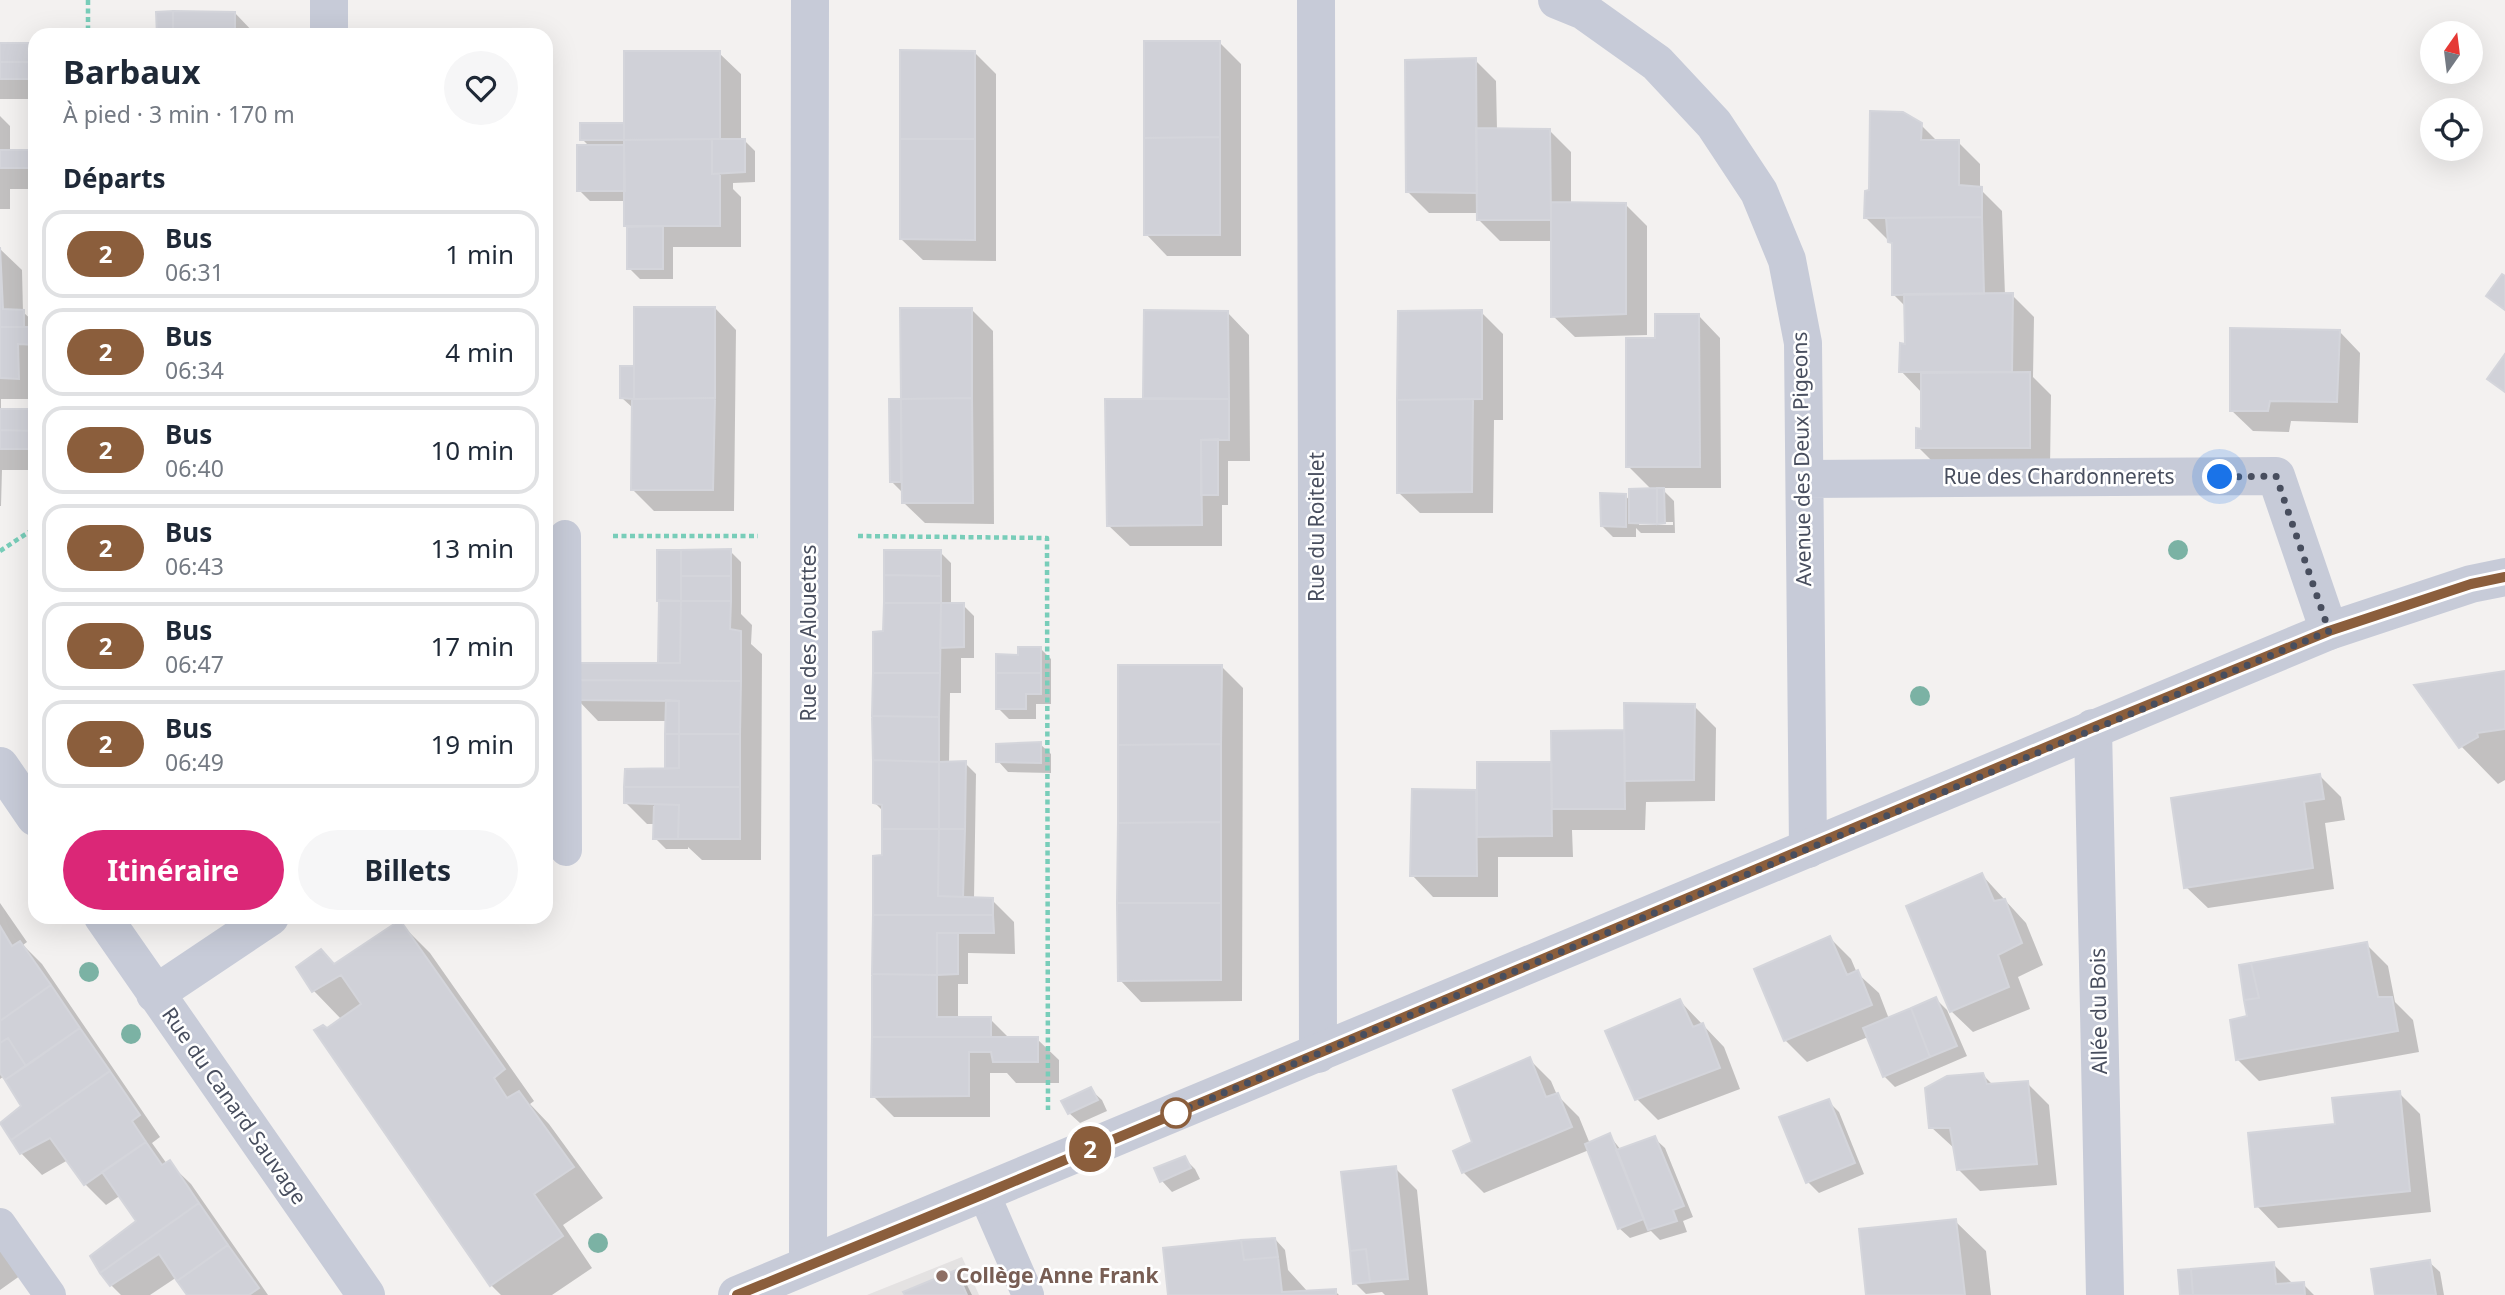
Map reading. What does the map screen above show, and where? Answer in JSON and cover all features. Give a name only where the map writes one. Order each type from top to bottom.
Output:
[{"type":"street","points":[[328,28],[329,0]]},
{"type":"street","name":"Rue des Alouettes","points":[[808,1265],[810,0]]},
{"type":"street","name":"Rue du Roitelet","points":[[1316,0],[1318,1054]]},
{"type":"street","name":"Avenue des Deux Pigeons","points":[[1557,0],[1584,11],[1657,63],[1714,124],[1759,192],[1787,260],[1803,343],[1808,849]]},
{"type":"street","name":"Rue des Chardonnerets","points":[[1805,479],[2276,476],[2329,631]]},
{"type":"street","points":[[737,1295],[2329,631],[2471,584],[2505,577]]},
{"type":"street","name":"Allée du Bois","points":[[2094,727],[2105,1295]]},
{"type":"street","points":[[0,766],[28,807]]},
{"type":"street","name":"Rue du Canard Sauvage","points":[[108,924],[366,1295]]},
{"type":"street","points":[[155,994],[260,924]]},
{"type":"lane","points":[[565,536],[566,850]]},
{"type":"lane","points":[[984,1194],[1028,1295]]},
{"type":"lane","points":[[0,1224],[50,1295]]},
{"type":"path","points":[[88,0],[88,28]]},
{"type":"path","points":[[0,551],[28,533]]},
{"type":"path","points":[[565,536],[1047,538],[1048,1167]]},
{"type":"shaded area","name":"Collège Anne Frank","points":[[962,1257],[979,1295],[867,1295]]},
{"type":"building","points":[[173,11],[235,12],[235,28],[173,28]]},
{"type":"building","points":[[173,11],[173,28],[157,28],[156,12]]},
{"type":"building","points":[[1144,41],[1220,41],[1220,137],[1144,138]]},
{"type":"building","points":[[0,43],[28,43],[28,62],[0,62]]},
{"type":"building","points":[[900,50],[975,51],[975,139],[900,139]]},
{"type":"building","points":[[624,51],[720,51],[720,139],[624,140]]},
{"type":"building","points":[[1476,58],[1477,193],[1406,192],[1405,60]]},
{"type":"building","points":[[0,62],[28,62],[28,79],[0,79]]},
{"type":"building","points":[[1870,111],[1903,112],[1922,123],[1921,140],[1959,140],[1959,185],[1982,187],[1982,217],[1864,218],[1865,191],[1869,190]]},
{"type":"building","points":[[580,123],[624,123],[624,140],[580,140]]},
{"type":"building","points":[[1476,128],[1550,129],[1551,220],[1477,220]]},
{"type":"building","points":[[1220,137],[1220,235],[1144,235],[1144,138]]},
{"type":"building","points":[[712,139],[712,174],[720,174],[720,226],[624,226],[624,140]]},
{"type":"building","points":[[712,139],[745,139],[745,172],[712,174]]},
{"type":"building","points":[[900,139],[975,139],[975,240],[900,239]]},
{"type":"building","points":[[577,145],[624,145],[625,191],[577,191]]},
{"type":"building","points":[[0,150],[28,150],[28,168],[0,168]]},
{"type":"building","points":[[1551,202],[1626,203],[1626,314],[1551,317]]},
{"type":"building","points":[[1982,217],[1984,294],[1892,295],[1892,243],[1888,242],[1886,218]]},
{"type":"building","points":[[663,226],[663,269],[627,269],[627,227]]},
{"type":"building","points":[[0,247],[3,309],[24,310],[24,327],[0,327]]},
{"type":"building","points":[[2502,274],[2505,276],[2505,310],[2486,296]]},
{"type":"building","points":[[2013,293],[2012,372],[1899,372],[1900,343],[1905,344],[1904,294]]},
{"type":"building","points":[[634,307],[715,307],[715,398],[634,399]]},
{"type":"building","points":[[900,308],[972,308],[972,398],[901,399]]},
{"type":"building","points":[[1144,310],[1228,311],[1229,399],[1143,398]]},
{"type":"building","points":[[1482,310],[1482,399],[1397,400],[1398,311]]},
{"type":"building","points":[[1655,314],[1699,314],[1700,467],[1626,467],[1626,338],[1655,338]]},
{"type":"building","points":[[0,327],[28,327],[28,345],[18,344],[19,379],[0,378]]},
{"type":"building","points":[[2230,328],[2340,330],[2337,402],[2270,401],[2268,411],[2230,411]]},
{"type":"building","points":[[2505,354],[2505,392],[2487,379]]},
{"type":"building","points":[[620,366],[634,366],[634,399],[620,398]]},
{"type":"building","points":[[2030,372],[2030,448],[1916,448],[1916,428],[1921,429],[1921,373]]},
{"type":"building","points":[[715,398],[713,490],[631,490],[632,399]]},
{"type":"building","points":[[972,398],[973,503],[902,503],[901,399]]},
{"type":"building","points":[[889,399],[901,399],[901,482],[890,482]]},
{"type":"building","points":[[1105,399],[1229,399],[1229,440],[1201,440],[1202,525],[1107,526]]},
{"type":"building","points":[[1473,399],[1472,492],[1397,493],[1397,400]]},
{"type":"building","points":[[0,409],[28,409],[28,431],[0,430]]},
{"type":"building","points":[[0,430],[28,431],[28,449],[0,449]]},
{"type":"building","points":[[1218,439],[1218,495],[1201,495],[1201,440]]},
{"type":"building","points":[[1657,488],[1664,488],[1665,523],[1657,524]]},
{"type":"building","points":[[1657,488],[1657,524],[1629,523],[1629,489]]},
{"type":"building","points":[[1600,493],[1626,494],[1626,527],[1601,526]]},
{"type":"building","points":[[731,549],[731,576],[681,576],[681,550]]},
{"type":"building","points":[[657,550],[681,550],[681,601],[657,601]]},
{"type":"building","points":[[884,550],[941,550],[941,576],[884,575]]},
{"type":"building","points":[[884,575],[941,576],[941,603],[884,603]]},
{"type":"building","points":[[681,576],[731,576],[731,601],[681,601]]},
{"type":"building","points":[[659,600],[681,601],[680,663],[658,663]]},
{"type":"building","points":[[681,601],[731,601],[730,629],[741,631],[741,681],[575,680],[575,663],[680,663]]},
{"type":"building","points":[[884,603],[941,603],[940,673],[873,673],[873,632],[883,631]]},
{"type":"building","points":[[941,603],[964,603],[964,647],[940,648]]},
{"type":"building","points":[[1018,647],[1041,647],[1041,673],[996,673],[996,654],[1018,655]]},
{"type":"building","points":[[1118,665],[1222,665],[1221,744],[1118,745]]},
{"type":"building","points":[[2505,671],[2505,729],[2477,733],[2478,737],[2459,748],[2414,685]]},
{"type":"building","points":[[873,673],[940,673],[939,717],[872,716]]},
{"type":"building","points":[[996,673],[1041,673],[1041,694],[1026,694],[1026,709],[996,709]]},
{"type":"building","points":[[575,680],[741,681],[740,734],[679,734],[679,701],[575,700]]},
{"type":"building","points":[[666,700],[679,701],[679,734],[665,734]]},
{"type":"building","points":[[1624,703],[1695,704],[1694,780],[1625,781]]},
{"type":"building","points":[[872,716],[939,717],[939,762],[873,760]]},
{"type":"building","points":[[1624,730],[1625,809],[1552,809],[1551,731]]},
{"type":"building","points":[[665,734],[679,734],[679,768],[665,769]]},
{"type":"building","points":[[679,734],[740,734],[740,787],[624,787],[625,769],[679,768]]},
{"type":"building","points":[[1041,742],[1041,763],[996,762],[996,744]]},
{"type":"building","points":[[1221,744],[1221,822],[1118,823],[1118,745]]},
{"type":"building","points":[[873,760],[939,762],[939,829],[882,829],[882,805],[873,803]]},
{"type":"building","points":[[966,761],[965,829],[939,829],[939,762]]},
{"type":"building","points":[[1477,762],[1551,762],[1552,836],[1477,837]]},
{"type":"building","points":[[2320,774],[2324,799],[2304,802],[2313,868],[2184,888],[2171,798]]},
{"type":"building","points":[[624,787],[740,787],[740,839],[678,839],[679,805],[624,803]]},
{"type":"building","points":[[1412,789],[1476,790],[1477,876],[1410,876]]},
{"type":"building","points":[[654,805],[679,805],[678,839],[653,839]]},
{"type":"building","points":[[1221,822],[1221,903],[1117,903],[1118,823]]},
{"type":"building","points":[[882,829],[939,829],[938,896],[993,898],[993,915],[873,915],[873,856],[882,855]]},
{"type":"building","points":[[939,829],[965,829],[963,897],[938,896]]},
{"type":"building","points":[[1982,873],[1994,901],[2005,899],[2022,943],[1998,955],[2009,987],[1950,1012],[1906,906]]},
{"type":"building","points":[[1117,903],[1221,903],[1221,980],[1118,981]]},
{"type":"building","points":[[873,915],[993,915],[994,933],[937,933],[937,975],[872,974]]},
{"type":"building","points":[[394,924],[403,924],[505,1069],[494,1078],[507,1098],[519,1091],[574,1167],[534,1194],[563,1236],[490,1286],[314,1030],[323,1025],[327,1028],[361,1004],[341,975],[312,992],[296,967],[321,949],[334,964]]},
{"type":"building","points":[[0,926],[12,946],[20,941],[51,985],[0,1021]]},
{"type":"building","points":[[937,933],[958,933],[958,974],[937,975]]},
{"type":"building","points":[[1830,936],[1847,975],[1858,970],[1872,1005],[1784,1041],[1754,969]]},
{"type":"building","points":[[2367,942],[2378,997],[2392,997],[2398,1031],[2236,1060],[2230,1020],[2247,1016],[2244,1000],[2259,998],[2251,963]]},
{"type":"building","points":[[2251,963],[2259,998],[2244,1000],[2239,965]]},
{"type":"building","points":[[872,974],[937,975],[937,1017],[991,1017],[991,1037],[872,1037]]},
{"type":"building","points":[[51,985],[80,1028],[26,1066],[8,1038],[0,1043],[0,1021]]},
{"type":"building","points":[[1936,997],[1957,1046],[1930,1057],[1911,1008]]},
{"type":"building","points":[[1680,999],[1693,1027],[1703,1023],[1720,1068],[1635,1100],[1605,1031]]},
{"type":"building","points":[[1911,1008],[1930,1057],[1883,1077],[1863,1028]]},
{"type":"building","points":[[80,1028],[110,1071],[11,1140],[0,1123],[21,1106],[5,1080]]},
{"type":"building","points":[[872,1037],[1038,1037],[1038,1062],[993,1062],[991,1052],[969,1052],[969,1096],[871,1097]]},
{"type":"building","points":[[8,1038],[26,1066],[5,1080],[0,1073],[0,1043]]},
{"type":"building","points":[[1530,1057],[1546,1097],[1558,1093],[1572,1127],[1462,1173],[1453,1151],[1472,1142],[1453,1090]]},
{"type":"building","points":[[110,1071],[140,1115],[132,1121],[146,1142],[84,1185],[50,1138],[20,1154],[11,1140]]},
{"type":"building","points":[[1983,1073],[1987,1084],[2028,1081],[2037,1164],[1957,1170],[1950,1128],[1929,1128],[1925,1088],[1947,1076]]},
{"type":"building","points":[[1091,1087],[1098,1100],[1068,1114],[1061,1101]]},
{"type":"building","points":[[2400,1091],[2410,1191],[2255,1207],[2248,1133],[2335,1124],[2332,1098]]},
{"type":"building","points":[[1829,1099],[1855,1163],[1806,1183],[1779,1117]]},
{"type":"building","points":[[1610,1133],[1644,1219],[1618,1229],[1585,1144]]},
{"type":"building","points":[[1655,1136],[1684,1206],[1673,1210],[1677,1221],[1648,1230],[1616,1150]]},
{"type":"building","points":[[146,1142],[162,1165],[170,1160],[199,1203],[100,1273],[90,1256],[136,1221],[102,1172]]},
{"type":"building","points":[[1185,1156],[1191,1168],[1160,1182],[1154,1168]]},
{"type":"building","points":[[1396,1166],[1408,1279],[1370,1282],[1366,1249],[1350,1251],[1341,1172]]},
{"type":"building","points":[[199,1203],[228,1245],[177,1281],[159,1254],[110,1286],[100,1273]]},
{"type":"building","points":[[1956,1219],[1965,1295],[1866,1295],[1859,1229]]},
{"type":"building","points":[[1275,1238],[1278,1257],[1244,1260],[1241,1240]]},
{"type":"building","points":[[1241,1240],[1244,1260],[1278,1257],[1282,1292],[1336,1289],[1336,1295],[1168,1295],[1163,1248]]},
{"type":"building","points":[[228,1245],[259,1288],[249,1295],[187,1295],[177,1281]]},
{"type":"building","points":[[1366,1249],[1370,1282],[1353,1284],[1350,1251]]},
{"type":"building","points":[[2430,1260],[2436,1295],[2375,1295],[2371,1269]]},
{"type":"building","points":[[2274,1262],[2276,1284],[2304,1282],[2305,1295],[2193,1295],[2191,1269]]},
{"type":"building","points":[[2191,1269],[2193,1295],[2180,1295],[2178,1270]]},
{"type":"building","points":[[956,1270],[967,1295],[905,1295],[903,1292]]},
{"type":"bus line","name":"2","points":[[737,1295],[2329,631],[2471,584],[2505,577]]},
{"type":"place","name":"Collège Anne Frank","points":[[942,1276]]},
{"type":"route","points":[[1176,1113],[1171,1115],[2329,631],[2276,476],[2220,477]]}]
